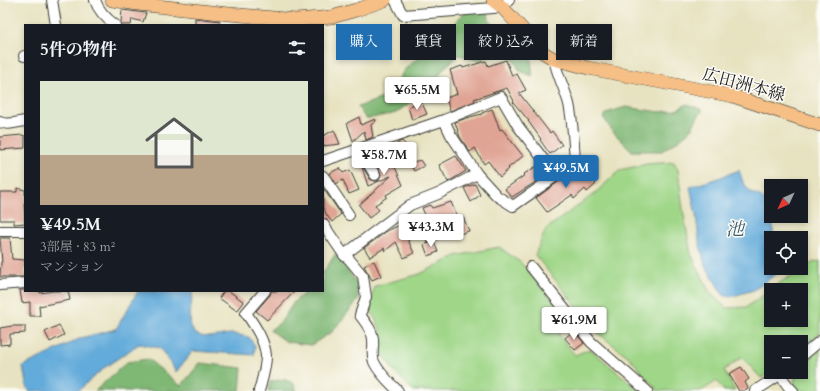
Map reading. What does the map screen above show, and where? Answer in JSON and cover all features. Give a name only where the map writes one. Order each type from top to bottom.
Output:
[{"type":"main road","points":[[112,0],[270,21],[332,17],[385,0]]},
{"type":"main road","name":"広田洲本線","points":[[501,2],[544,53],[554,60],[734,96],[820,125]]},
{"type":"street","points":[[52,0],[56,24]]},
{"type":"street","points":[[95,0],[96,4],[108,20],[114,24]]},
{"type":"street","points":[[395,0],[404,15],[501,2]]},
{"type":"street","points":[[444,120],[451,135],[477,174],[497,196],[513,206],[556,176],[567,166],[575,162],[575,149],[569,103],[554,60]]},
{"type":"street","points":[[324,161],[444,120],[501,97],[518,126],[556,176]]},
{"type":"street","points":[[0,122],[5,124],[24,121]]},
{"type":"street","points":[[359,149],[375,175]]},
{"type":"street","points":[[344,255],[410,205],[438,194],[477,174]]},
{"type":"street","points":[[324,178],[349,215]]},
{"type":"street","points":[[324,225],[344,255],[363,276],[366,297],[360,315],[370,330],[373,340],[372,352],[374,361],[386,378],[398,391]]},
{"type":"street","points":[[0,231],[24,231]]},
{"type":"street","points":[[531,267],[591,342],[647,391]]},
{"type":"street","points":[[0,285],[24,283]]},
{"type":"street","points":[[259,391],[265,371],[266,356],[262,341],[255,326],[246,313],[264,292]]},
{"type":"street","points":[[808,351],[820,341]]},
{"type":"street","points":[[756,391],[773,379]]},
{"type":"street","points":[[785,379],[792,391]]},
{"type":"green space","points":[[475,6],[488,7],[489,22],[492,24],[464,24],[464,56],[459,55],[456,58],[456,24],[454,24],[460,16]]},
{"type":"green space","points":[[415,60],[453,60],[444,68],[433,85],[396,113],[366,119],[358,107],[391,95],[404,70]]},
{"type":"green space","points":[[514,60],[531,60],[532,76],[520,71]]},
{"type":"green space","points":[[687,104],[703,110],[690,131],[662,151],[632,151],[613,132],[603,117],[609,112],[626,107],[660,112],[676,110]]},
{"type":"green space","points":[[674,162],[678,170],[691,254],[710,293],[726,308],[747,307],[764,294],[764,327],[808,327],[808,283],[780,283],[793,275],[808,275],[808,266],[814,262],[820,261],[820,333],[808,342],[808,335],[764,335],[764,376],[761,378],[742,357],[724,370],[735,391],[724,391],[717,381],[701,391],[658,391],[629,357],[599,334],[535,255],[546,229],[594,194],[620,170],[647,164]]},
{"type":"green space","points":[[499,247],[521,263],[571,322],[558,334],[575,355],[590,349],[640,391],[414,391],[393,370],[380,349],[380,328],[369,307],[375,286],[420,274],[456,256]]},
{"type":"green space","points":[[336,253],[357,284],[358,300],[332,332],[311,345],[287,342],[270,330],[281,322],[294,302],[306,292],[324,292],[324,271]]},
{"type":"green space","points":[[820,349],[820,391],[802,391],[794,386],[795,379],[808,379],[808,360]]},
{"type":"green space","points":[[148,359],[181,386],[200,363],[242,368],[240,391],[95,391],[127,362]]},
{"type":"green space","points":[[283,379],[293,383],[297,391],[268,391],[270,382]]},
{"type":"water","name":"池","points":[[739,170],[743,182],[750,192],[760,196],[764,200],[764,223],[773,223],[773,231],[764,231],[764,275],[775,275],[754,290],[730,297],[723,295],[705,265],[699,241],[696,215],[690,187]]},
{"type":"water","points":[[137,292],[193,292],[190,321],[192,329],[195,333],[204,337],[230,334],[249,337],[255,346],[254,355],[193,351],[176,372],[160,348],[139,344],[104,368],[78,391],[29,391],[26,384],[23,366],[81,338],[116,329]]},
{"type":"building","points":[[122,10],[146,13],[143,22],[132,19],[131,24],[121,24]]},
{"type":"building","points":[[195,18],[220,21],[219,24],[195,24]]},
{"type":"building","points":[[506,60],[512,76],[517,74],[526,90],[519,93],[550,133],[552,131],[562,145],[550,154],[529,121],[513,102],[514,101],[507,88],[474,99],[475,101],[450,111],[446,98],[457,94],[450,70],[462,66],[463,68],[486,61],[488,66]]},
{"type":"building","points":[[421,101],[427,114],[412,120],[408,107]]},
{"type":"building","points":[[492,109],[500,130],[502,129],[523,156],[508,168],[509,169],[500,177],[488,161],[484,164],[475,148],[470,152],[460,137],[455,122],[482,114]]},
{"type":"building","points":[[359,117],[361,125],[375,119],[376,121],[371,125],[373,137],[366,140],[364,131],[353,141],[347,123]]},
{"type":"building","points":[[334,130],[340,144],[324,146],[324,135]]},
{"type":"building","points":[[24,136],[24,148],[0,150],[0,137]]},
{"type":"building","points":[[402,141],[409,148],[409,151],[393,168],[395,167],[403,185],[386,195],[387,197],[375,205],[379,210],[369,218],[359,205],[391,176],[368,186],[361,164],[370,179],[378,181],[381,174],[370,154],[382,148],[386,155],[399,142]]},
{"type":"building","points":[[456,156],[466,171],[448,182],[439,165]]},
{"type":"building","points":[[420,160],[424,166],[414,171],[410,163]]},
{"type":"building","points":[[537,166],[545,176],[512,197],[505,189]]},
{"type":"building","points":[[582,167],[596,184],[587,192],[585,189],[574,199],[572,195],[547,212],[536,198]]},
{"type":"building","points":[[340,168],[343,173],[350,170],[359,190],[349,194],[343,180],[336,184],[330,173]]},
{"type":"building","points":[[475,184],[480,195],[471,202],[464,188]]},
{"type":"building","points":[[17,188],[24,190],[24,223],[14,224],[14,220],[0,220],[0,192],[17,192]]},
{"type":"building","points":[[324,189],[341,214],[332,222],[324,210]]},
{"type":"building","points":[[451,202],[458,219],[463,217],[469,231],[450,237],[449,234],[428,243],[423,230],[431,228],[422,208],[430,205],[432,208]]},
{"type":"building","points":[[402,224],[409,237],[407,238],[414,253],[404,258],[396,242],[385,251],[384,248],[370,257],[364,248],[387,231]]},
{"type":"building","points":[[0,238],[10,238],[12,259],[24,260],[24,277],[0,277],[2,262]]},
{"type":"building","points":[[434,241],[438,252],[428,256],[424,245]]},
{"type":"building","points":[[374,261],[381,276],[372,280],[364,266]]},
{"type":"building","points":[[20,290],[24,290],[24,292],[40,293],[68,292],[70,300],[39,306],[40,316],[30,316],[30,302],[22,303]]},
{"type":"building","points":[[223,292],[230,292],[244,302],[237,311],[219,298]]},
{"type":"building","points":[[271,292],[294,292],[267,320],[256,311],[270,295]]},
{"type":"building","points":[[59,325],[64,335],[50,342],[45,332]]},
{"type":"building","points":[[25,326],[25,333],[10,334],[10,344],[0,345],[0,328]]},
{"type":"building","points":[[572,332],[584,343],[575,350],[565,338]]},
{"type":"building","points":[[741,367],[749,379],[745,382],[748,388],[743,391],[739,391],[729,374]]}]
